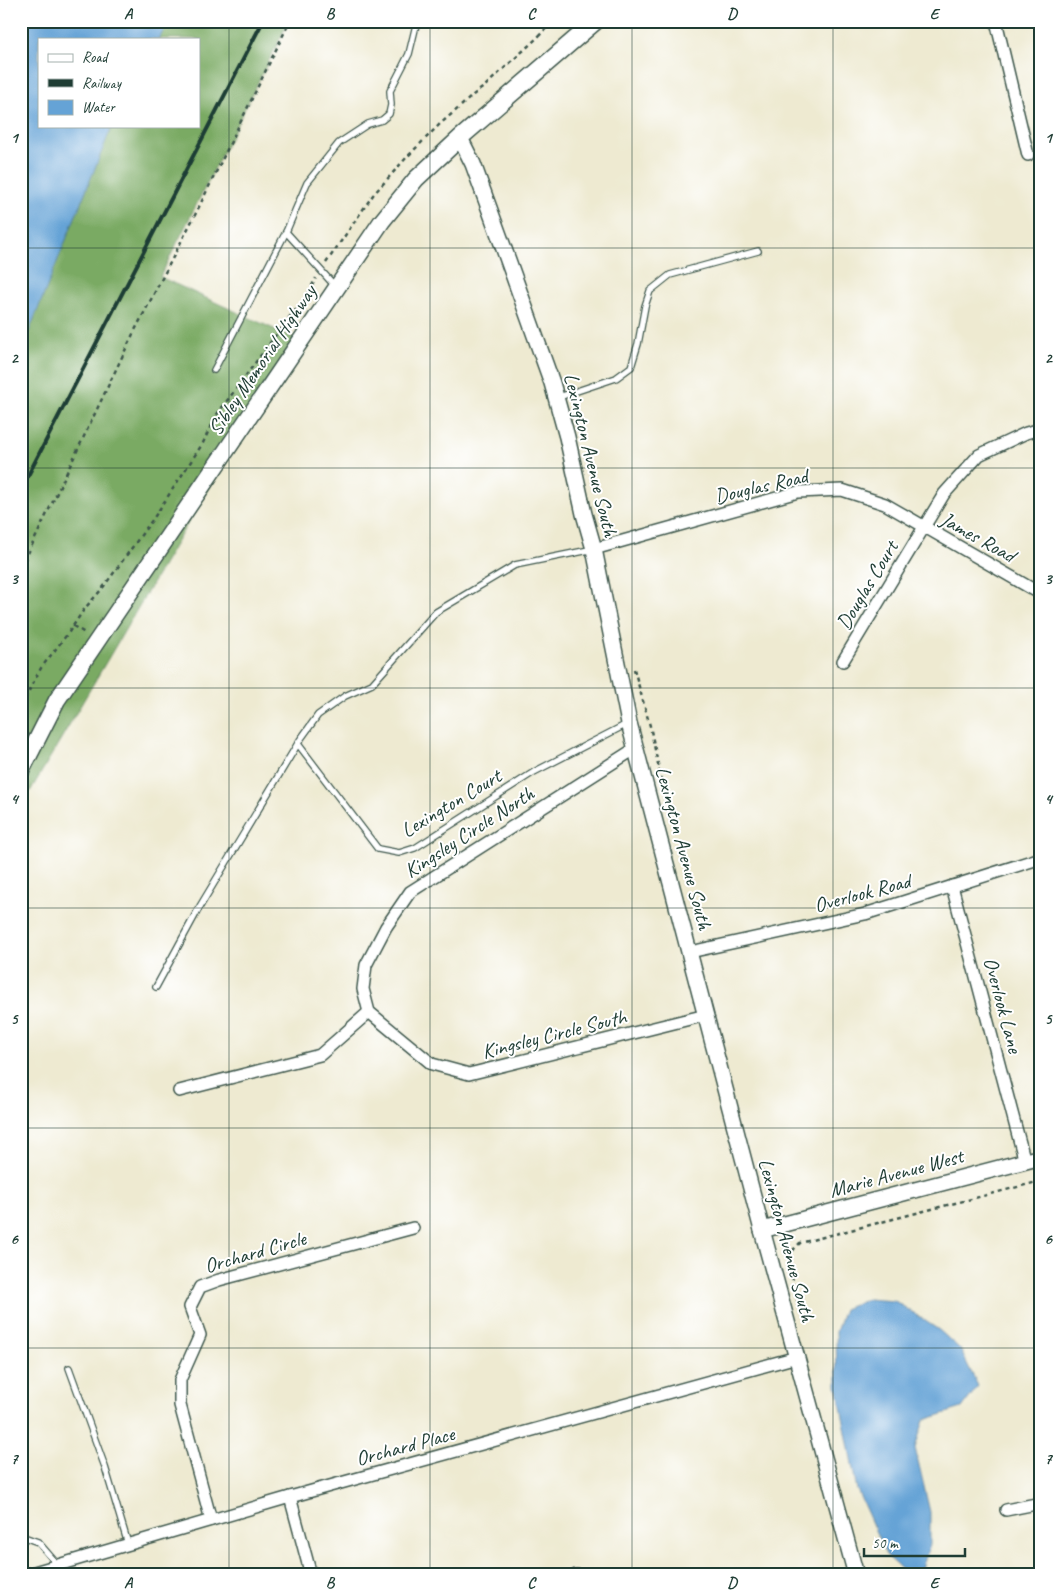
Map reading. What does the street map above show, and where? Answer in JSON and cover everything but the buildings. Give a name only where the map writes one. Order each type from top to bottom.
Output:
[{"type":"main road","name":"Sibley Memorial Highway","points":[[21,772],[56,700],[382,221],[416,179],[460,138],[596,21]]},
{"type":"street","points":[[996,21],[1028,155]]},
{"type":"street","name":"Lexington Avenue South","points":[[460,138],[477,174],[556,398],[567,437],[584,514],[594,549],[629,723],[762,1230],[856,1575]]},
{"type":"street","points":[[923,528],[944,494],[979,455],[1026,433],[1041,429]]},
{"type":"street","name":"Douglas Road","points":[[594,549],[798,492],[842,490],[885,504],[923,528]]},
{"type":"street","name":"James Road","points":[[923,528],[1041,594]]},
{"type":"street","name":"Douglas Court","points":[[843,661],[923,528]]},
{"type":"street","name":"Kingsley Circle North","points":[[369,1012],[363,989],[366,965],[386,927],[410,892],[636,748]]},
{"type":"street","name":"Overlook Road","points":[[690,952],[865,914],[1041,858]]},
{"type":"street","name":"Overlook Lane","points":[[952,886],[1025,1162]]},
{"type":"street","points":[[179,1091],[320,1055],[369,1012]]},
{"type":"street","name":"Kingsley Circle South","points":[[369,1012],[432,1064],[469,1074],[706,1015]]},
{"type":"street","name":"Marie Avenue West","points":[[762,1230],[1041,1157]]},
{"type":"street","name":"Orchard Circle","points":[[211,1520],[180,1405],[180,1380],[200,1334],[190,1307],[200,1287],[219,1280],[413,1228]]},
{"type":"street","name":"Orchard Place","points":[[24,1575],[290,1497],[797,1357]]},
{"type":"street","points":[[290,1497],[311,1575]]},
{"type":"street","points":[[1006,1510],[1041,1503]]},
{"type":"lane","points":[[214,370],[286,232],[307,183],[339,143],[368,124],[382,120],[389,114],[391,105],[390,91],[409,54],[418,21]]},
{"type":"lane","points":[[286,232],[336,288]]},
{"type":"lane","points":[[556,398],[616,378],[631,368],[650,291],[670,275],[758,251]]},
{"type":"lane","points":[[156,987],[199,908],[298,744],[318,715],[345,696],[372,684],[436,612],[515,565],[594,549]]},
{"type":"lane","name":"Lexington Court","points":[[298,744],[378,849],[399,853],[415,848],[534,772],[629,723]]},
{"type":"lane","points":[[69,1368],[105,1467],[128,1544]]},
{"type":"lane","points":[[21,1536],[38,1542],[57,1564]]},
{"type":"path","points":[[21,568],[133,334],[195,215],[290,21]]},
{"type":"path","points":[[21,706],[41,668],[85,608],[102,589],[163,504],[203,443],[215,417],[305,299],[320,271],[342,242],[367,203],[429,134],[485,86],[553,21]]},
{"type":"path","points":[[789,1259],[794,1249],[800,1243],[1041,1181]]},
{"type":"green space","points":[[169,21],[289,21],[160,277],[296,339],[21,807],[21,351],[111,128],[200,128],[200,38],[160,38]]},
{"type":"water","points":[[21,21],[169,21],[160,38],[38,38],[38,128],[111,128],[21,351]]},
{"type":"water","points":[[868,1299],[895,1301],[939,1330],[960,1349],[978,1386],[962,1408],[924,1420],[915,1448],[930,1512],[930,1544],[922,1568],[907,1574],[886,1555],[857,1490],[837,1386],[836,1332],[844,1309]]},
{"type":"railway","points":[[21,489],[263,21]]}]
